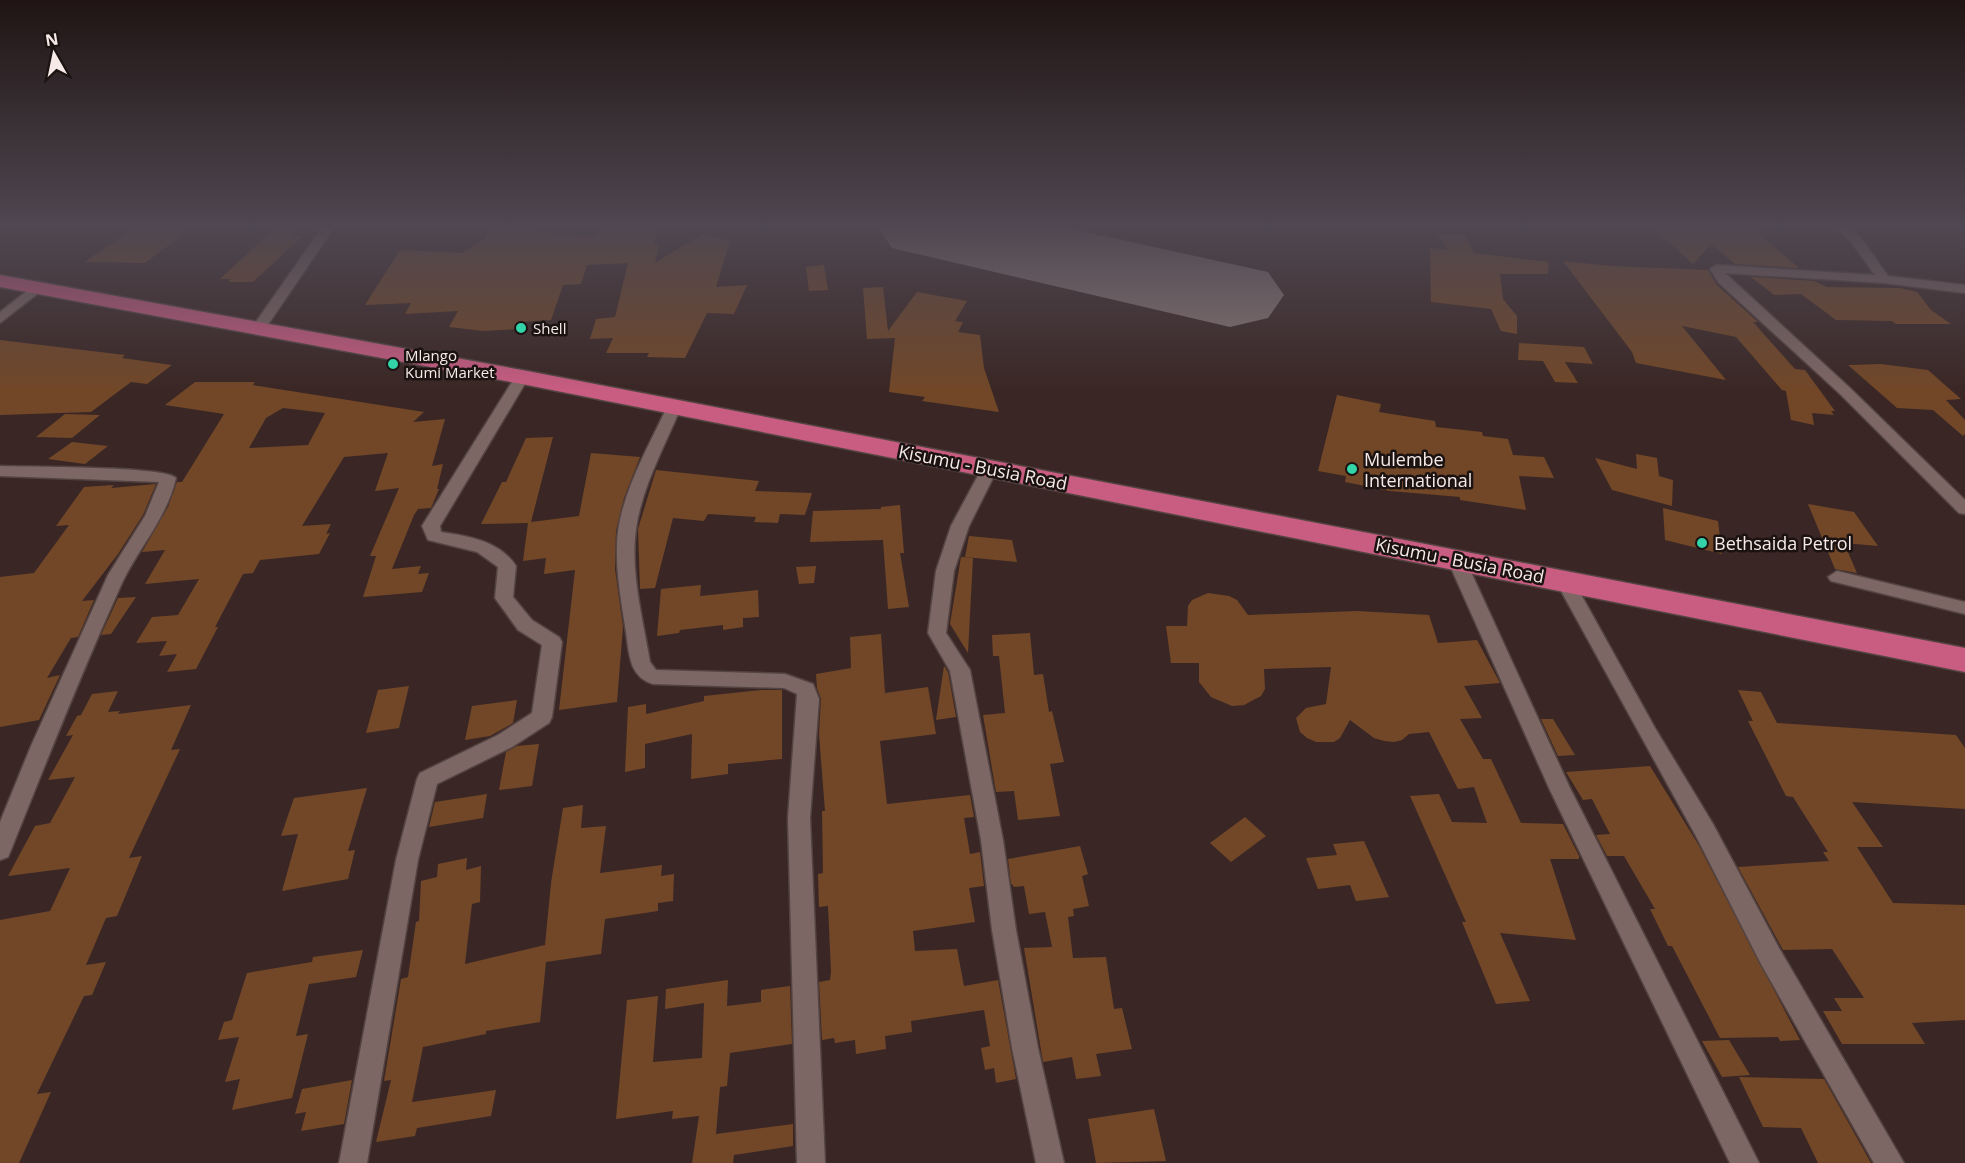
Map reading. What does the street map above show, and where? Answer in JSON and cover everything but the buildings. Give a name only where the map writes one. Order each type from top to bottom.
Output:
[{"type":"highway","name":"Kisumu - Busia Road","points":[[1,281],[522,377],[1965,660]]},
{"type":"street","points":[[258,329],[290,281]]},
{"type":"street","points":[[1724,281],[1844,390],[1965,509]]},
{"type":"street","points":[[1902,281],[1965,289]]},
{"type":"street","points":[[0,318],[36,288]]},
{"type":"street","points":[[353,1163],[407,860],[428,779],[505,741],[542,717],[552,642],[525,625],[504,598],[507,566],[497,553],[434,536],[431,526],[522,377]]},
{"type":"street","points":[[674,407],[635,503],[627,529],[627,577],[640,663],[646,673],[653,677],[785,681],[806,689],[809,699],[799,818],[811,1163]]},
{"type":"street","points":[[990,468],[960,526],[945,571],[937,633],[960,670],[992,840],[1004,930],[1025,1048],[1050,1163]]},
{"type":"street","points":[[0,471],[126,474],[168,478],[165,494],[118,572],[75,665],[0,850]]},
{"type":"street","points":[[1456,559],[1492,646],[1553,774],[1745,1163]]},
{"type":"street","points":[[1837,577],[1965,608]]},
{"type":"street","points":[[1564,580],[1648,734],[1705,831],[1770,956],[1890,1163]]},
{"type":"runway","points":[[1169,281],[1230,295]]},
{"type":"place","name":"Shell","points":[[521,328]]},
{"type":"place","name":"Mlango Kumi Market","points":[[393,364]]},
{"type":"place","name":"Mulembe International","points":[[1352,469]]},
{"type":"place","name":"Bethsaida Petrol","points":[[1702,543]]}]
